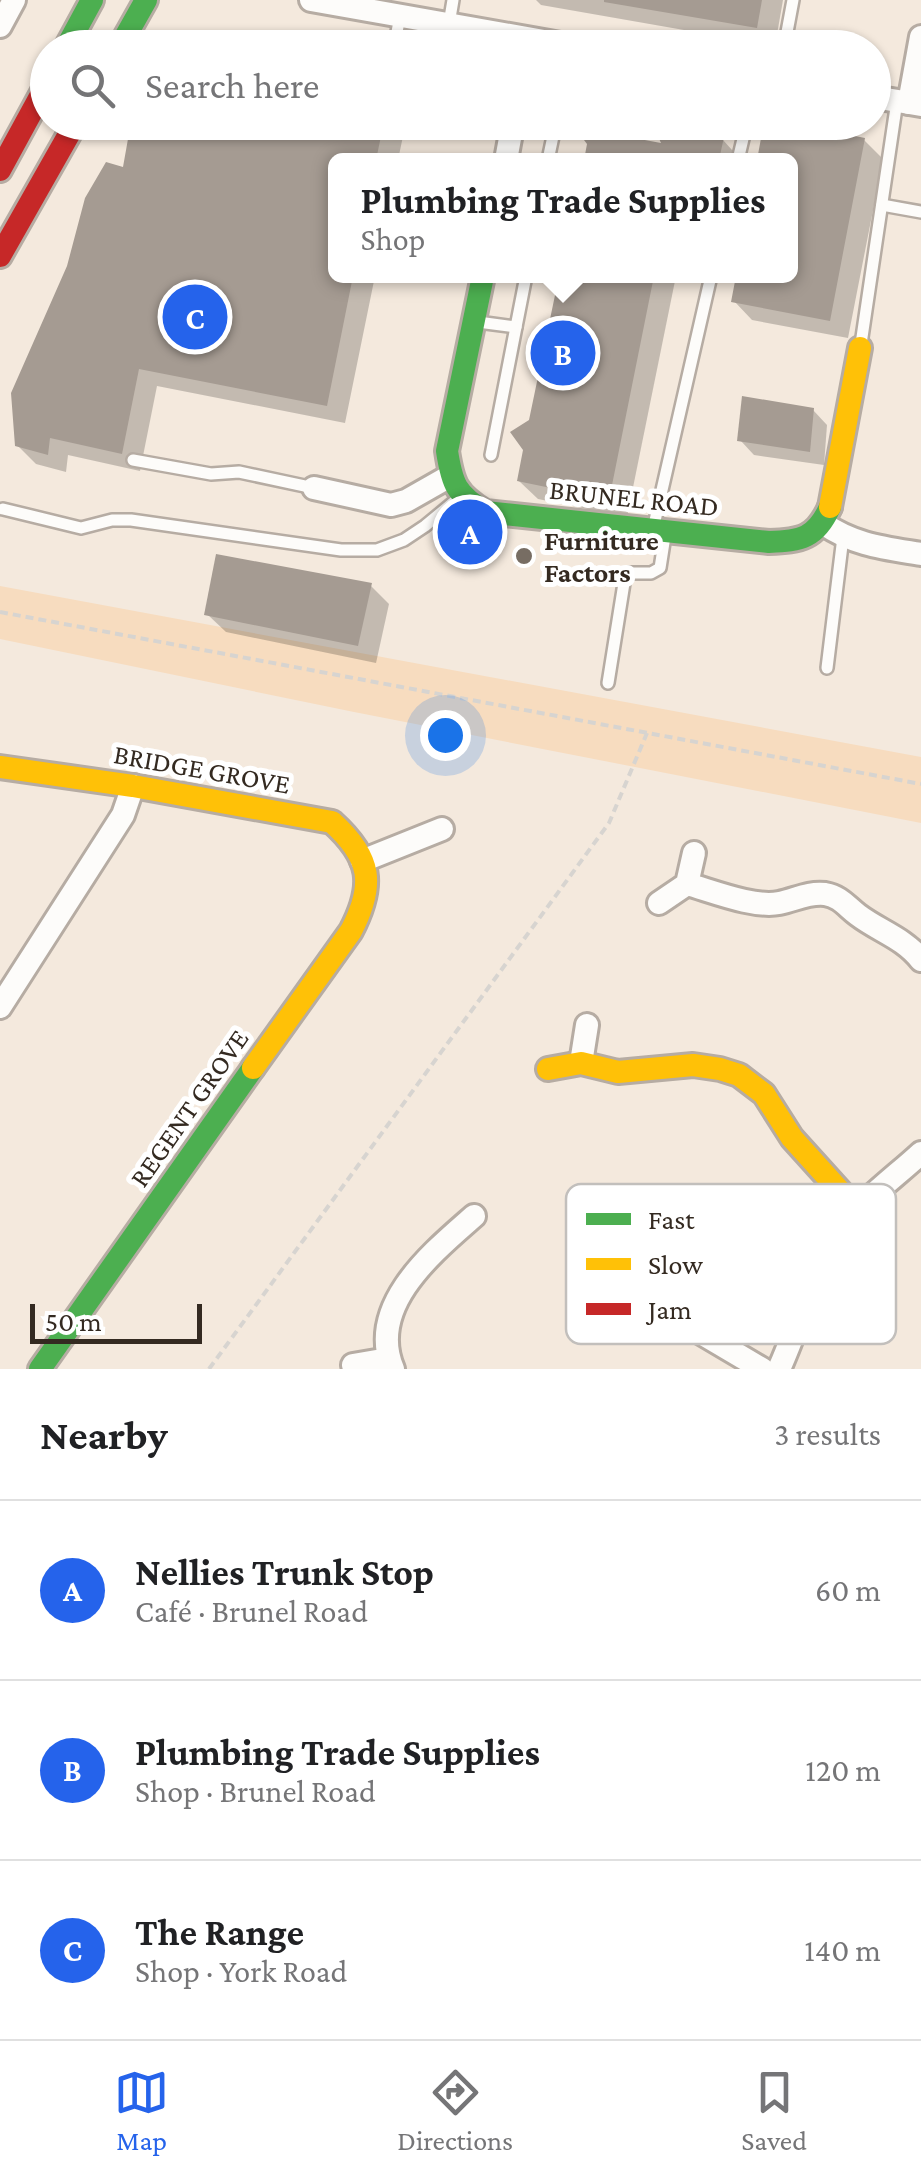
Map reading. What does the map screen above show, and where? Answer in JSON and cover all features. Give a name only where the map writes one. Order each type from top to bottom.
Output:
[{"type":"main road","points":[[76,30],[92,0]]},
{"type":"main road","points":[[129,30],[146,0]]},
{"type":"main road","points":[[0,170],[30,115]]},
{"type":"main road","points":[[0,256],[66,140]]},
{"type":"main road","points":[[455,487],[447,450],[482,283]]},
{"type":"main road","points":[[833,530],[830,506],[860,348]]},
{"type":"main road","name":"BRUNEL ROAD","points":[[455,487],[485,512],[769,542],[794,542],[833,530]]},
{"type":"main road","name":"BRIDGE GROVE","points":[[0,767],[332,822],[346,833],[364,867]]},
{"type":"main road","name":"REGENT GROVE","points":[[40,1369],[351,931],[367,892],[364,867]]},
{"type":"main road","points":[[548,1069],[581,1063],[618,1072],[693,1066],[720,1069],[752,1083],[834,1184]]},
{"type":"street","points":[[0,26],[14,0]]},
{"type":"street","points":[[311,0],[474,30]]},
{"type":"street","points":[[909,103],[921,37]]},
{"type":"street","points":[[314,488],[391,505],[455,487]]},
{"type":"street","points":[[833,530],[876,546],[921,554]]},
{"type":"street","points":[[0,1008],[123,814],[133,786]]},
{"type":"street","points":[[364,867],[442,829]]},
{"type":"street","points":[[660,904],[687,884],[694,853]]},
{"type":"street","points":[[687,884],[764,903],[825,894],[843,900],[921,960]]},
{"type":"street","points":[[581,1063],[587,1025]]},
{"type":"street","points":[[886,1184],[921,1153]]},
{"type":"street","points":[[354,1365],[391,1364],[387,1339],[398,1298],[434,1251],[474,1216]]},
{"type":"street","points":[[721,1344],[762,1369]]},
{"type":"street","points":[[778,1369],[789,1344]]},
{"type":"lane","points":[[449,24],[453,0]]},
{"type":"lane","points":[[787,30],[792,0]]},
{"type":"lane","points":[[397,30],[400,16]]},
{"type":"lane","points":[[860,348],[882,205],[909,103]]},
{"type":"lane","points":[[882,205],[921,212]]},
{"type":"lane","points":[[491,455],[525,283]]},
{"type":"lane","points":[[608,683],[625,578],[630,573],[651,574],[660,568],[659,531],[710,283]]},
{"type":"lane","points":[[474,322],[516,328]]},
{"type":"lane","points":[[133,460],[211,474],[239,472],[314,488]]},
{"type":"lane","points":[[3,509],[81,528],[130,520],[341,550],[376,550],[404,540],[425,526],[455,487]]},
{"type":"lane","points":[[827,668],[833,530]]},
{"type":"path","points":[[0,612],[921,784]]},
{"type":"path","points":[[209,1369],[608,824],[647,733]]},
{"type":"shaded area","points":[[0,586],[921,757],[921,823],[0,639]]},
{"type":"building","points":[[604,0],[762,0],[757,28]]},
{"type":"building","points":[[128,140],[380,140],[377,153],[328,153],[328,283],[352,283],[327,406],[139,369],[122,454],[50,438],[48,455],[15,446],[11,393],[67,266],[85,198],[106,162],[123,167]]},
{"type":"building","points":[[584,140],[723,140],[721,153],[585,153]]},
{"type":"building","points":[[761,140],[865,140],[830,321],[731,302],[735,283],[798,283],[798,153],[758,153]]},
{"type":"building","points":[[558,283],[653,283],[609,500],[517,481],[523,450],[510,432],[529,420]]},
{"type":"building","points":[[742,396],[814,408],[810,452],[737,441]]},
{"type":"building","points":[[216,554],[372,583],[358,646],[204,615]]},
{"type":"traffic: fast","points":[[76,30],[92,0]]},
{"type":"traffic: fast","points":[[129,30],[146,0]]},
{"type":"traffic: fast","points":[[482,283],[447,451],[457,487],[475,506],[485,512],[769,542],[806,536],[819,525],[830,507]]},
{"type":"traffic: fast","points":[[40,1369],[253,1068]]},
{"type":"traffic: slow","points":[[830,507],[860,348]]},
{"type":"traffic: slow","points":[[0,767],[332,822],[345,835],[366,873],[359,915],[253,1068]]},
{"type":"traffic: slow","points":[[548,1069],[581,1063],[618,1072],[693,1065],[739,1075],[764,1094],[792,1138],[834,1184]]},
{"type":"traffic: jam","points":[[0,170],[30,115]]},
{"type":"traffic: jam","points":[[0,256],[66,140]]},
{"type":"place","name":"The Range","points":[[195,317]]},
{"type":"place","name":"Plumbing Trade Supplies","points":[[563,353]]},
{"type":"place","name":"Nellies Trunk Stop","points":[[470,532]]},
{"type":"place","name":"Furniture Factors","points":[[524,556]]}]
